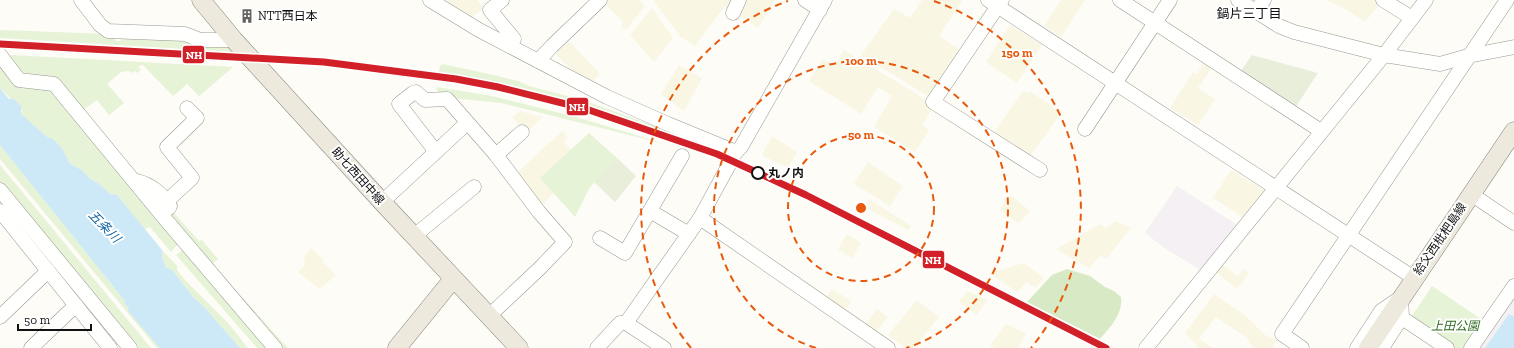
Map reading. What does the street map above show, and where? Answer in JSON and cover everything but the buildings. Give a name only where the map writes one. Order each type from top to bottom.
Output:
[{"type":"main road","name":"助七西田中線","points":[[201,0],[234,40],[382,202],[519,348]]},
{"type":"main road","name":"給父西枇杷島線","points":[[1368,348],[1514,131]]},
{"type":"main road","points":[[397,348],[453,279]]},
{"type":"street","points":[[81,0],[100,25],[108,31],[185,34],[200,40],[234,40]]},
{"type":"street","points":[[430,0],[479,30],[607,97],[736,152]]},
{"type":"street","points":[[502,0],[490,10],[514,39],[508,45]]},
{"type":"street","points":[[538,61],[600,0]]},
{"type":"street","points":[[733,13],[739,0]]},
{"type":"street","points":[[626,323],[700,218],[736,152],[741,147],[823,5],[805,0]]},
{"type":"street","points":[[1120,0],[1321,131]]},
{"type":"street","points":[[1085,129],[1170,0]]},
{"type":"street","points":[[1238,0],[1260,6],[1279,26],[1294,32],[1384,55],[1440,64],[1468,56],[1514,47]]},
{"type":"street","points":[[1383,0],[1412,18]]},
{"type":"street","points":[[1146,348],[1384,55],[1426,0]]},
{"type":"street","points":[[1302,348],[1282,334],[1507,0]]},
{"type":"street","points":[[1040,170],[933,102],[996,2],[1116,83],[1414,278]]},
{"type":"street","points":[[0,55],[19,80],[54,84],[132,180],[275,348]]},
{"type":"street","points":[[436,152],[399,104],[416,92],[425,100],[447,99],[496,155],[539,212],[564,242],[540,268],[489,316]]},
{"type":"street","points":[[167,201],[192,178],[167,147],[197,118],[187,108]]},
{"type":"street","points":[[382,202],[467,123]]},
{"type":"street","points":[[496,155],[522,132]]},
{"type":"street","points":[[600,238],[625,253],[682,156]]},
{"type":"street","points":[[132,180],[145,183],[167,201],[170,206],[166,220]]},
{"type":"street","points":[[414,236],[474,187]]},
{"type":"street","points":[[0,190],[130,348]]},
{"type":"street","points":[[1471,194],[1514,224]]},
{"type":"street","points":[[650,211],[689,234]]},
{"type":"street","points":[[700,218],[888,348]]},
{"type":"street","points":[[2,219],[76,305],[102,345]]},
{"type":"street","points":[[0,318],[48,271]]},
{"type":"street","points":[[1471,348],[1514,286]]},
{"type":"street","points":[[1382,348],[1402,318],[1401,298]]},
{"type":"street","points":[[1357,348],[1381,311],[1401,298]]},
{"type":"street","points":[[31,348],[76,305]]},
{"type":"street","points":[[1402,318],[1447,348]]},
{"type":"street","points":[[597,348],[620,323],[626,323],[664,348]]},
{"type":"shaded area","points":[[449,0],[477,0],[484,8],[469,19],[445,3]]},
{"type":"shaded area","points":[[604,0],[639,0],[645,6],[626,30],[621,26],[623,22],[603,2]]},
{"type":"shaded area","points":[[653,0],[734,0],[729,10],[724,7],[695,46],[681,37]]},
{"type":"shaded area","points":[[745,0],[775,0],[758,28],[737,14]]},
{"type":"shaded area","points":[[922,0],[963,0],[939,36],[963,52],[931,98],[861,55],[894,9],[910,18]]},
{"type":"shaded area","points":[[1061,0],[1085,0],[1061,37],[1044,26]]},
{"type":"shaded area","points":[[1326,0],[1376,0],[1380,3],[1365,22],[1347,10]]},
{"type":"shaded area","points":[[652,8],[673,38],[654,62],[630,35]]},
{"type":"shaded area","points":[[1010,25],[1042,45],[1017,83],[986,62]]},
{"type":"shaded area","points":[[569,41],[600,74],[590,83],[576,75],[556,54]]},
{"type":"shaded area","points":[[844,50],[930,102],[933,107],[922,125],[929,130],[915,152],[874,127],[892,96],[878,87],[861,114],[809,81],[823,59],[835,66]]},
{"type":"shaded area","points":[[1205,61],[1213,66],[1198,88],[1215,99],[1198,125],[1170,108],[1193,72],[1197,74]]},
{"type":"shaded area","points":[[679,65],[702,78],[684,111],[661,94]]},
{"type":"shaded area","points":[[1023,91],[1028,94],[1030,91],[1061,113],[1029,158],[993,134]]},
{"type":"shaded area","points":[[520,111],[543,117],[526,133],[512,117]]},
{"type":"shaded area","points":[[562,131],[568,138],[564,142],[571,150],[540,178],[554,193],[539,207],[514,176]]},
{"type":"shaded area","points":[[772,136],[797,152],[788,168],[762,155]]},
{"type":"shaded area","points":[[868,162],[903,186],[890,206],[854,184]]},
{"type":"shaded area","points":[[1231,170],[1264,190],[1265,195],[1246,219],[1213,198]]},
{"type":"shaded area","points":[[1177,186],[1239,226],[1204,272],[1166,249],[1145,233]]},
{"type":"shaded area","points":[[1011,195],[1030,211],[1019,224],[999,209]]},
{"type":"shaded area","points":[[869,199],[911,226],[908,230],[864,207]]},
{"type":"shaded area","points":[[1116,221],[1131,228],[1106,259],[1101,255],[1089,268],[1056,249],[1100,224],[1105,228]]},
{"type":"shaded area","points":[[847,234],[861,243],[852,258],[838,249]]},
{"type":"shaded area","points":[[311,248],[324,260],[323,262],[336,275],[320,289],[298,272],[305,265],[304,256]]},
{"type":"shaded area","points":[[1024,263],[1044,278],[1035,288],[1027,282],[1017,292],[989,273]]},
{"type":"shaded area","points":[[1220,263],[1238,276],[1244,269],[1249,273],[1237,289],[1213,270]]},
{"type":"shaded area","points":[[832,289],[851,301],[843,313],[824,300]]},
{"type":"shaded area","points":[[968,291],[987,300],[977,315],[961,304],[959,300]]},
{"type":"shaded area","points":[[1214,294],[1246,316],[1265,335],[1277,340],[1272,348],[1254,348],[1251,346],[1247,338],[1216,317],[1199,338],[1212,348],[1199,348],[1185,333]]},
{"type":"shaded area","points":[[1514,298],[1514,348],[1478,348]]},
{"type":"shaded area","points":[[917,300],[939,317],[914,348],[906,348],[888,335]]},
{"type":"shaded area","points":[[877,309],[888,317],[874,334],[863,327]]},
{"type":"shaded area","points":[[1006,324],[1026,334],[1018,348],[995,348],[990,345]]},
{"type":"green space","points":[[0,30],[110,34],[116,41],[121,41],[120,36],[177,36],[227,46],[233,52],[0,38]]},
{"type":"green space","points":[[13,55],[233,67],[199,96],[187,84],[173,96],[143,65],[138,66],[141,70],[137,73],[135,71],[131,73],[129,71],[121,72],[107,84],[124,103],[109,115],[97,100],[83,110],[57,79],[21,75],[6,56]]},
{"type":"green space","points":[[1252,55],[1318,73],[1295,108],[1240,72]]},
{"type":"green space","points":[[0,62],[52,88],[180,242],[171,252],[150,227],[144,229],[117,195],[110,194],[98,183],[90,179],[82,170],[72,165],[63,150],[37,128],[32,126],[21,114],[22,110],[0,88]]},
{"type":"green space","points":[[443,64],[518,81],[529,86],[583,100],[674,133],[730,157],[673,135],[499,84],[439,72],[440,66]]},
{"type":"green space","points":[[437,87],[492,96],[576,117],[669,145],[501,103],[452,98],[440,94],[436,89]]},
{"type":"green space","points":[[589,133],[618,159],[590,187],[575,217],[540,178]]},
{"type":"green space","points":[[0,145],[125,301],[124,303],[129,308],[129,311],[160,348],[157,348],[0,159]]},
{"type":"green space","points":[[618,159],[636,176],[615,202],[594,182]]},
{"type":"green space","points":[[0,165],[151,348],[134,348],[0,184]]},
{"type":"green space","points":[[172,211],[199,241],[202,240],[218,259],[212,264],[171,217]]},
{"type":"green space","points":[[185,248],[268,348],[257,348],[176,255]]},
{"type":"green space","points":[[162,250],[177,266],[177,270],[185,280],[229,324],[248,348],[240,348],[205,308],[193,297],[173,271],[166,268],[162,257]]},
{"type":"green space","points":[[1067,269],[1090,276],[1121,297],[1118,315],[1100,339],[1027,302],[1052,275]]},
{"type":"green space","name":"上田公園","points":[[1432,286],[1484,321],[1466,348],[1453,348],[1410,319]]},
{"type":"green space","points":[[237,297],[248,304],[288,348],[279,348]]},
{"type":"water","name":"五条川","points":[[0,88],[9,99],[14,99],[21,106],[21,114],[47,137],[53,139],[63,150],[72,165],[82,170],[90,179],[98,183],[110,194],[117,195],[162,250],[162,257],[166,268],[173,271],[193,297],[205,308],[240,348],[160,348],[128,311],[129,308],[124,303],[125,301],[0,145]]},
{"type":"water","points":[[1509,314],[1514,316],[1514,348],[1485,348]]},
{"type":"transit line","name":"NH","points":[[0,44],[324,62],[456,79],[498,87],[586,109],[717,154],[806,195],[1106,348]]},
{"type":"place","name":"NTT西日本","points":[[247,16]]},
{"type":"place","name":"丸ノ内","points":[[758,173]]},
{"type":"district","name":"鍋片三丁目","points":[[1249,13]]}]
